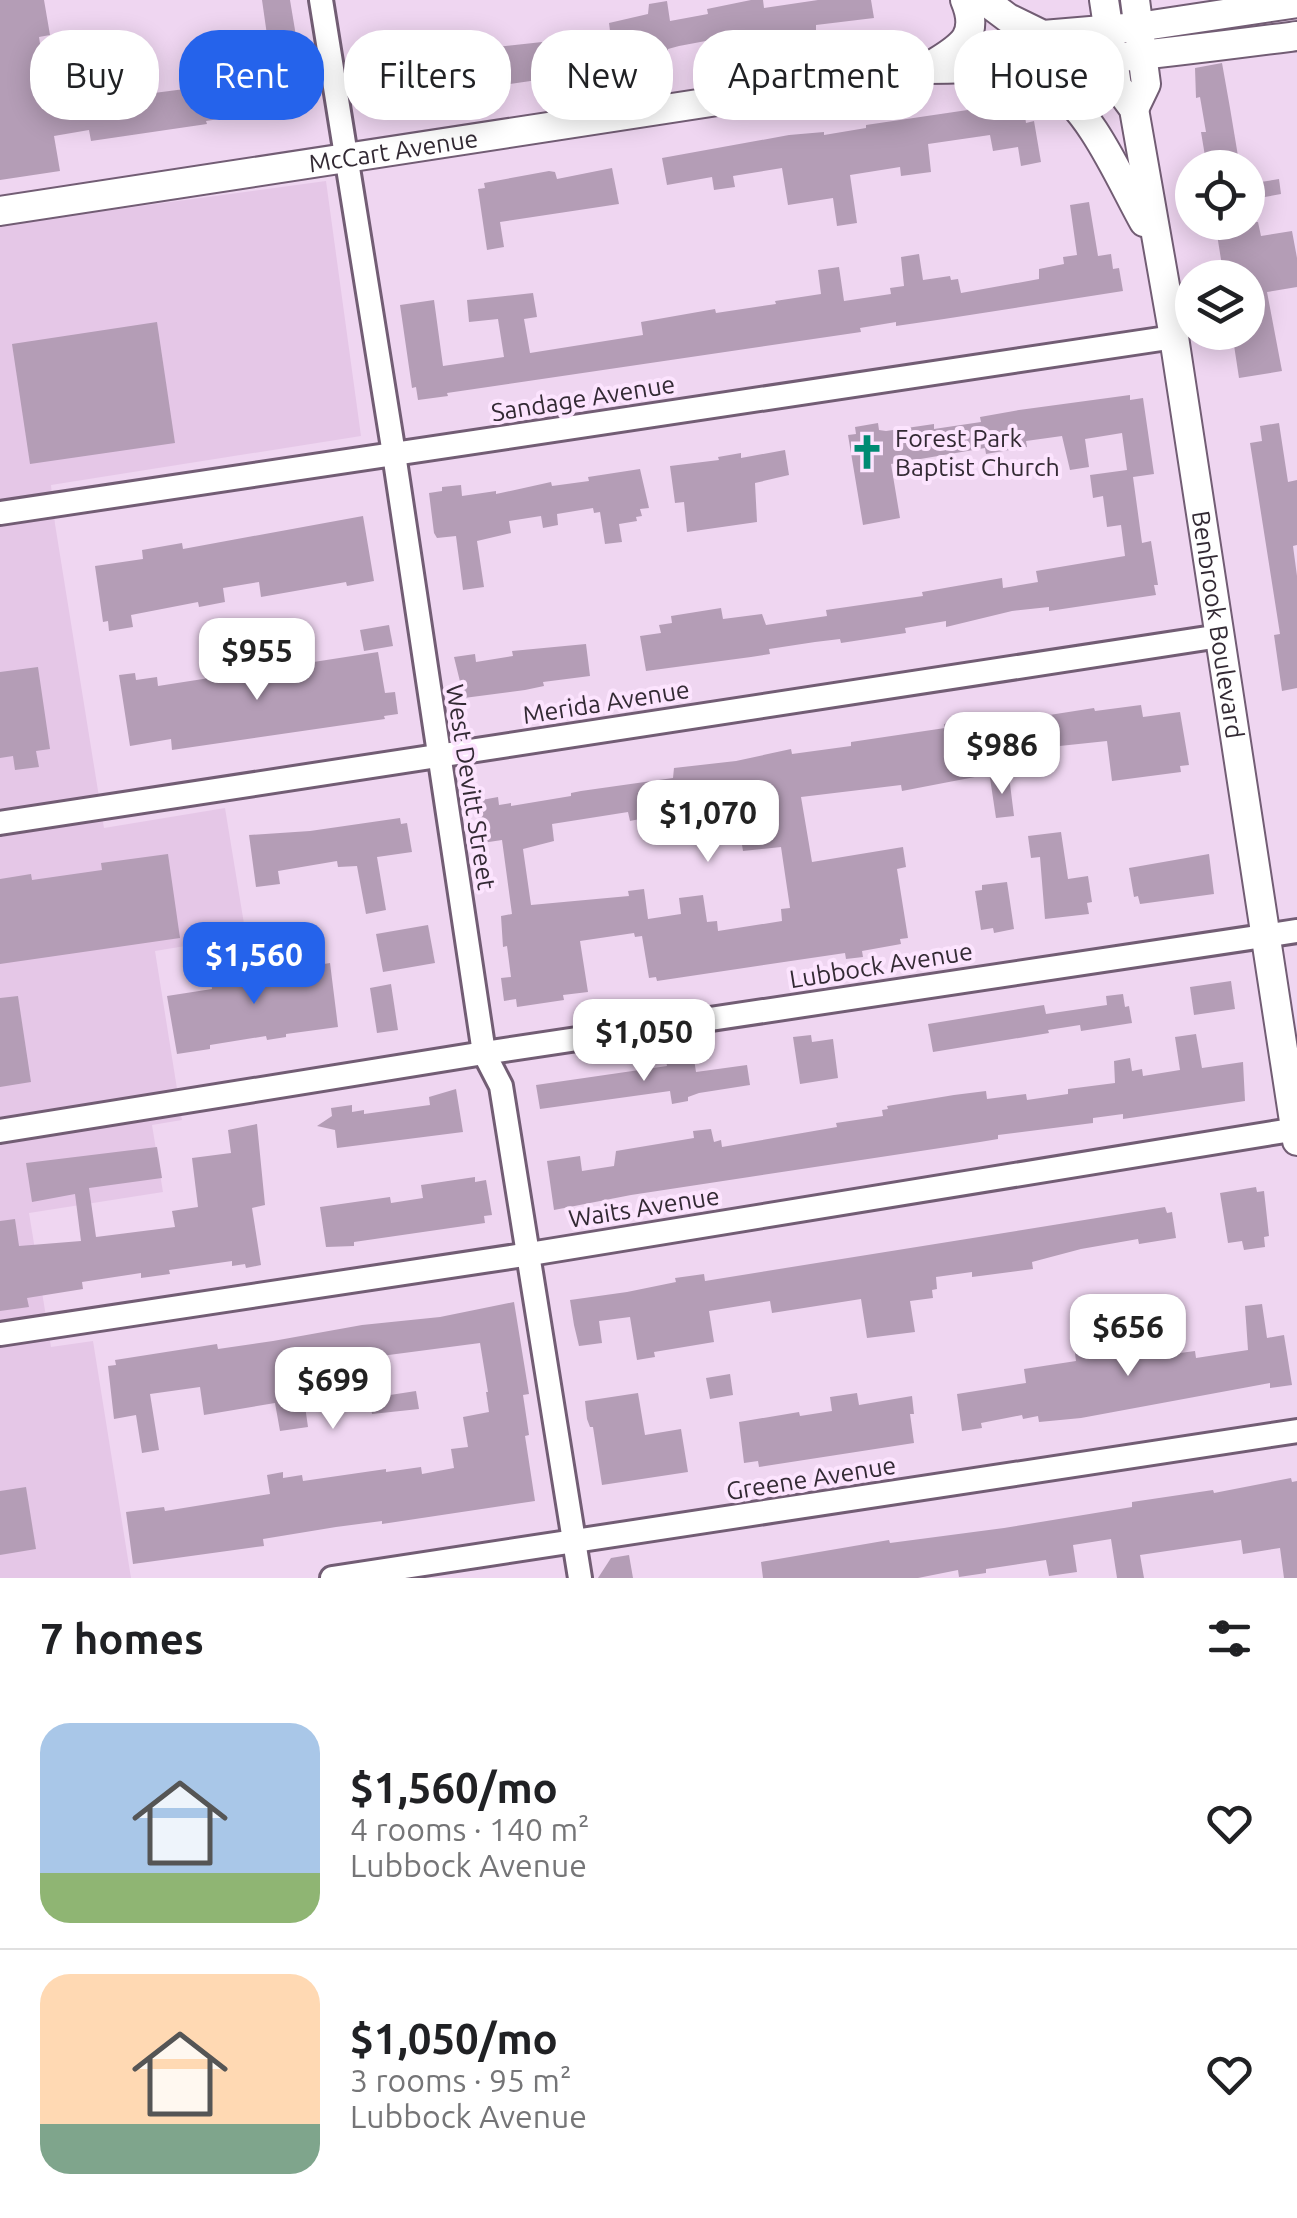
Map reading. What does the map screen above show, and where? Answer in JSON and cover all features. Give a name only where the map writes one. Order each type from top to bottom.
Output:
[{"type":"street","name":"West Devitt Street","points":[[321,0],[484,1053],[502,1086],[580,1578]]},
{"type":"street","points":[[934,64],[964,44],[968,36],[971,17],[965,0]]},
{"type":"street","points":[[984,0],[1008,18],[1043,35],[1136,13],[1236,11],[1297,3]]},
{"type":"street","points":[[1194,0],[1236,11]]},
{"type":"street","name":"Benbrook Boulevard","points":[[1134,109],[1146,84],[1136,13]]},
{"type":"street","name":"McCart Avenue","points":[[1124,58],[1297,36]]},
{"type":"street","name":"Benbrook Boulevard","points":[[1124,95],[1134,109],[1174,337],[1296,1132]]},
{"type":"street","name":"McCart Avenue","points":[[0,212],[693,105]]},
{"type":"street","points":[[1083,120],[1109,157],[1155,241]]},
{"type":"street","name":"Sandage Avenue","points":[[0,513],[1174,337]]},
{"type":"street","name":"Merida Avenue","points":[[0,823],[1220,636]]},
{"type":"street","name":"Lubbock Avenue","points":[[0,1131],[484,1053],[1297,931]]},
{"type":"street","name":"Waits Avenue","points":[[0,1334],[1296,1132]]},
{"type":"street","name":"Greene Avenue","points":[[332,1578],[1297,1431]]},
{"type":"shaded area","points":[[326,181],[361,436],[51,485],[104,828],[225,808],[246,936],[155,951],[182,1120],[152,1125],[163,1192],[29,1213],[51,1347],[93,1341],[131,1578],[0,1578],[0,225]]},
{"type":"building","points":[[0,0],[44,0],[49,30],[30,30],[30,120],[159,120],[159,92],[179,90],[179,120],[213,120],[91,141],[89,130],[54,136],[60,171],[0,180]]},
{"type":"building","points":[[262,0],[290,0],[295,30],[266,30]]},
{"type":"building","points":[[751,0],[763,0],[764,8],[818,0],[871,0],[874,18],[816,25],[816,30],[693,30],[693,44],[673,48],[673,30],[610,30],[609,23],[648,14],[649,4],[667,1],[670,21],[708,14],[707,9]]},
{"type":"building","points":[[531,43],[531,81],[511,84],[511,45]]},
{"type":"building","points":[[1222,63],[1237,150],[1204,150],[1201,132],[1206,132],[1200,97],[1196,98],[1195,68]]},
{"type":"building","points":[[954,112],[954,120],[1034,121],[1041,162],[1021,166],[1018,147],[993,151],[990,135],[928,144],[931,172],[901,176],[900,167],[850,175],[857,223],[837,226],[833,198],[788,205],[782,168],[733,176],[735,187],[714,190],[712,177],[667,185],[662,158],[789,135],[824,135],[900,120],[934,120],[934,115]]},
{"type":"building","points":[[612,168],[619,204],[500,222],[504,247],[487,250],[478,189],[485,188],[484,183],[549,171],[555,172],[557,179]]},
{"type":"building","points":[[1279,179],[1281,194],[1265,197],[1265,181]]},
{"type":"building","points":[[1089,202],[1098,256],[1111,254],[1113,269],[1119,268],[1123,291],[896,326],[896,322],[860,328],[861,332],[447,393],[448,396],[418,400],[416,387],[412,388],[400,305],[434,300],[443,366],[504,357],[498,319],[469,322],[467,300],[533,293],[537,317],[524,319],[530,353],[643,335],[641,322],[821,294],[818,270],[839,267],[844,301],[891,294],[890,288],[904,286],[901,257],[919,254],[923,280],[950,276],[951,280],[958,279],[961,293],[1039,279],[1039,269],[1064,264],[1063,257],[1077,255],[1070,205]]},
{"type":"building","points":[[1292,231],[1297,287],[1267,292],[1282,371],[1239,378],[1235,350],[1265,350],[1265,260],[1221,260],[1218,240],[1265,240],[1265,235]]},
{"type":"building","points":[[157,322],[175,443],[30,464],[12,344]]},
{"type":"building","points":[[1130,395],[1130,400],[1143,398],[1154,474],[1133,477],[1142,543],[1151,541],[1156,595],[1049,611],[1049,607],[1012,611],[946,627],[946,621],[905,628],[906,633],[841,643],[840,639],[815,642],[769,649],[770,654],[646,671],[640,636],[661,633],[659,625],[672,623],[671,616],[721,608],[723,619],[762,614],[766,625],[827,616],[826,610],[923,596],[922,592],[1002,578],[1003,588],[1038,582],[1036,571],[1125,556],[1121,525],[1107,527],[1103,496],[1093,498],[1090,475],[1127,470],[1122,433],[1085,439],[1089,467],[1070,470],[1062,436],[1026,441],[1027,447],[986,454],[985,448],[891,464],[900,518],[863,525],[848,435],[856,434],[855,427],[878,423],[879,430],[886,431],[934,424],[934,429],[981,422],[980,417],[1019,410]]},
{"type":"building","points":[[1279,423],[1288,482],[1297,480],[1297,545],[1293,546],[1297,576],[1297,688],[1282,691],[1274,635],[1280,634],[1250,443],[1262,441],[1260,426]]},
{"type":"building","points":[[785,450],[789,475],[755,483],[757,522],[687,532],[684,502],[675,503],[670,466],[741,453],[741,458]]},
{"type":"building","points":[[640,469],[649,508],[640,509],[642,516],[636,517],[637,521],[619,524],[622,542],[605,544],[600,512],[594,513],[593,508],[557,514],[558,525],[543,528],[541,516],[509,521],[511,533],[477,541],[484,587],[463,590],[456,536],[437,538],[434,533],[429,493],[442,491],[442,487],[461,485],[462,496],[496,494],[551,482],[552,486],[589,481],[588,477]]},
{"type":"building","points":[[363,516],[374,581],[261,597],[259,582],[223,588],[225,602],[199,607],[198,602],[131,615],[133,627],[109,631],[108,621],[103,622],[95,566],[143,559],[142,550],[182,543],[183,549]]},
{"type":"building","points":[[389,625],[393,646],[364,651],[360,630]]},
{"type":"building","points":[[586,644],[590,676],[464,698],[454,657],[475,654],[476,662],[513,656],[512,651]]},
{"type":"building","points":[[378,652],[385,693],[395,692],[398,714],[384,716],[385,719],[172,750],[171,739],[130,746],[119,675],[135,673],[136,680],[157,677],[158,686]]},
{"type":"building","points":[[38,667],[50,749],[36,751],[39,767],[15,770],[13,756],[0,758],[0,672]]},
{"type":"building","points":[[1141,705],[1143,717],[1180,712],[1189,765],[1180,766],[1181,772],[1112,781],[1107,741],[1031,749],[1035,774],[1019,776],[1011,721]]},
{"type":"building","points":[[972,720],[980,776],[902,791],[901,785],[801,797],[812,862],[903,847],[906,867],[897,869],[908,938],[900,939],[901,944],[862,951],[863,957],[846,959],[845,953],[657,981],[656,977],[649,978],[642,936],[635,937],[634,933],[580,941],[588,992],[517,1007],[516,999],[504,1001],[501,978],[511,977],[507,946],[503,947],[501,916],[512,914],[502,840],[482,843],[476,801],[498,797],[499,805],[511,806],[673,778],[674,768],[736,761],[791,749],[792,754],[851,746],[851,742],[945,728],[944,724]],"holes":[[[736,808],[743,851],[781,847],[790,908],[781,909],[782,921],[718,931],[717,921],[707,922],[703,895],[679,898],[681,914],[648,919],[644,889],[628,891],[629,896],[531,905],[523,849],[554,841],[552,824],[628,812],[630,821],[689,809],[690,816]]]},
{"type":"building","points":[[1009,776],[1014,816],[996,818],[990,778]]},
{"type":"building","points":[[400,818],[401,824],[407,823],[412,852],[377,857],[386,910],[366,914],[357,866],[338,867],[337,861],[278,871],[280,884],[256,887],[249,835]]},
{"type":"building","points":[[1061,832],[1068,879],[1088,876],[1092,902],[1087,903],[1089,914],[1045,919],[1040,857],[1031,858],[1028,836]]},
{"type":"building","points":[[168,854],[180,938],[0,964],[0,879],[31,874],[32,880],[102,870],[101,863]]},
{"type":"building","points":[[1209,854],[1214,894],[1140,904],[1138,896],[1134,897],[1129,868]]},
{"type":"building","points":[[1007,882],[1014,929],[994,933],[993,928],[981,930],[975,891],[982,890],[982,885]]},
{"type":"building","points":[[428,925],[435,963],[383,972],[376,934]]},
{"type":"building","points":[[330,963],[338,1027],[210,1045],[210,1049],[177,1054],[167,996],[212,989],[210,974],[247,967],[249,976]]},
{"type":"building","points":[[1231,981],[1235,1009],[1194,1015],[1190,987]]},
{"type":"building","points":[[391,984],[398,1030],[377,1033],[370,988]]},
{"type":"building","points":[[1123,994],[1132,1023],[1081,1031],[1080,1025],[933,1052],[928,1024],[1044,1005],[1046,1014],[1107,1005],[1106,996]]},
{"type":"building","points":[[18,996],[31,1082],[0,1087],[0,998]]},
{"type":"building","points":[[1196,1034],[1202,1068],[1243,1062],[1245,1101],[1123,1119],[1123,1114],[1093,1118],[1093,1123],[998,1135],[998,1139],[554,1210],[547,1161],[580,1156],[582,1171],[614,1166],[616,1151],[694,1138],[693,1131],[711,1129],[714,1142],[721,1140],[722,1147],[837,1127],[836,1123],[883,1116],[882,1110],[887,1106],[954,1095],[986,1091],[987,1099],[1026,1094],[1027,1100],[1068,1094],[1068,1089],[1115,1083],[1114,1061],[1130,1058],[1132,1071],[1142,1069],[1143,1076],[1180,1070],[1175,1037]]},
{"type":"building","points":[[811,1035],[812,1042],[833,1039],[838,1078],[800,1084],[793,1037]]},
{"type":"building","points":[[682,1054],[683,1061],[694,1059],[696,1072],[747,1065],[750,1085],[699,1093],[688,1097],[688,1101],[672,1104],[670,1091],[540,1109],[536,1085],[667,1066],[665,1056]]},
{"type":"building","points":[[456,1089],[463,1132],[337,1148],[335,1130],[317,1126],[332,1116],[331,1108],[352,1105],[352,1112],[364,1110],[364,1114],[430,1105],[429,1097]]},
{"type":"building","points":[[257,1124],[265,1205],[252,1208],[261,1265],[246,1268],[245,1264],[232,1266],[232,1261],[169,1270],[170,1274],[141,1278],[141,1273],[82,1282],[83,1289],[27,1298],[29,1307],[0,1311],[0,1221],[15,1219],[19,1246],[81,1241],[75,1194],[32,1202],[26,1163],[157,1147],[162,1178],[89,1188],[96,1237],[175,1227],[172,1211],[198,1207],[192,1158],[231,1153],[228,1130]]},
{"type":"building","points":[[475,1177],[475,1182],[486,1180],[492,1215],[484,1216],[485,1223],[354,1242],[354,1246],[326,1247],[320,1207],[390,1197],[391,1203],[423,1198],[421,1185]]},
{"type":"building","points":[[1256,1187],[1257,1192],[1264,1191],[1269,1236],[1264,1237],[1265,1247],[1244,1250],[1242,1241],[1228,1243],[1220,1193]]},
{"type":"building","points":[[1165,1207],[1167,1213],[1172,1212],[1176,1238],[1139,1244],[1138,1239],[1081,1249],[1032,1262],[1033,1269],[936,1277],[933,1298],[910,1301],[915,1332],[867,1338],[861,1299],[772,1313],[770,1301],[709,1311],[714,1342],[654,1352],[655,1357],[637,1360],[630,1317],[599,1321],[602,1343],[579,1346],[574,1325],[570,1300],[676,1282],[675,1278],[704,1274],[705,1281]]},
{"type":"building","points":[[514,1302],[529,1394],[523,1395],[529,1435],[525,1436],[535,1501],[336,1527],[263,1539],[264,1546],[133,1564],[126,1512],[164,1507],[165,1511],[270,1494],[267,1475],[283,1472],[283,1478],[302,1475],[303,1481],[386,1469],[421,1467],[422,1474],[454,1468],[451,1449],[468,1447],[463,1417],[489,1412],[488,1392],[480,1343],[381,1356],[390,1395],[416,1391],[419,1409],[372,1414],[364,1361],[327,1367],[330,1381],[302,1385],[308,1427],[280,1431],[275,1403],[204,1415],[200,1387],[150,1394],[159,1450],[142,1453],[136,1415],[114,1419],[108,1366],[116,1365],[115,1360],[440,1317]]},
{"type":"building","points":[[1262,1304],[1267,1338],[1284,1335],[1292,1385],[1270,1388],[1270,1383],[1081,1418],[1039,1422],[1038,1416],[1023,1419],[1022,1415],[962,1431],[957,1394],[1026,1383],[1024,1369],[1076,1361],[1071,1322],[1099,1318],[1105,1359],[1195,1351],[1196,1358],[1248,1350],[1245,1306]]},
{"type":"building","points":[[730,1374],[733,1395],[710,1399],[706,1378]]},
{"type":"building","points":[[638,1393],[645,1435],[681,1429],[688,1472],[602,1485],[585,1401]]},
{"type":"building","points":[[857,1393],[859,1405],[912,1396],[914,1443],[759,1467],[758,1461],[744,1463],[739,1422],[832,1411],[830,1397]]},
{"type":"building","points":[[1291,1478],[1292,1482],[1297,1481],[1297,1578],[1284,1578],[1280,1548],[1243,1554],[1241,1540],[1140,1555],[1144,1578],[1117,1578],[1111,1539],[1073,1545],[1077,1572],[1049,1576],[1046,1560],[959,1577],[958,1570],[918,1578],[763,1578],[761,1562],[889,1540],[890,1543],[1004,1528],[1132,1507],[1132,1502],[1213,1490],[1214,1493]]},
{"type":"building","points":[[26,1487],[36,1549],[0,1555],[0,1491]]},
{"type":"building","points":[[629,1555],[633,1578],[598,1578],[611,1558]]},
{"type":"place","name":"Forest Park Baptist Church","points":[[867,452]]}]
